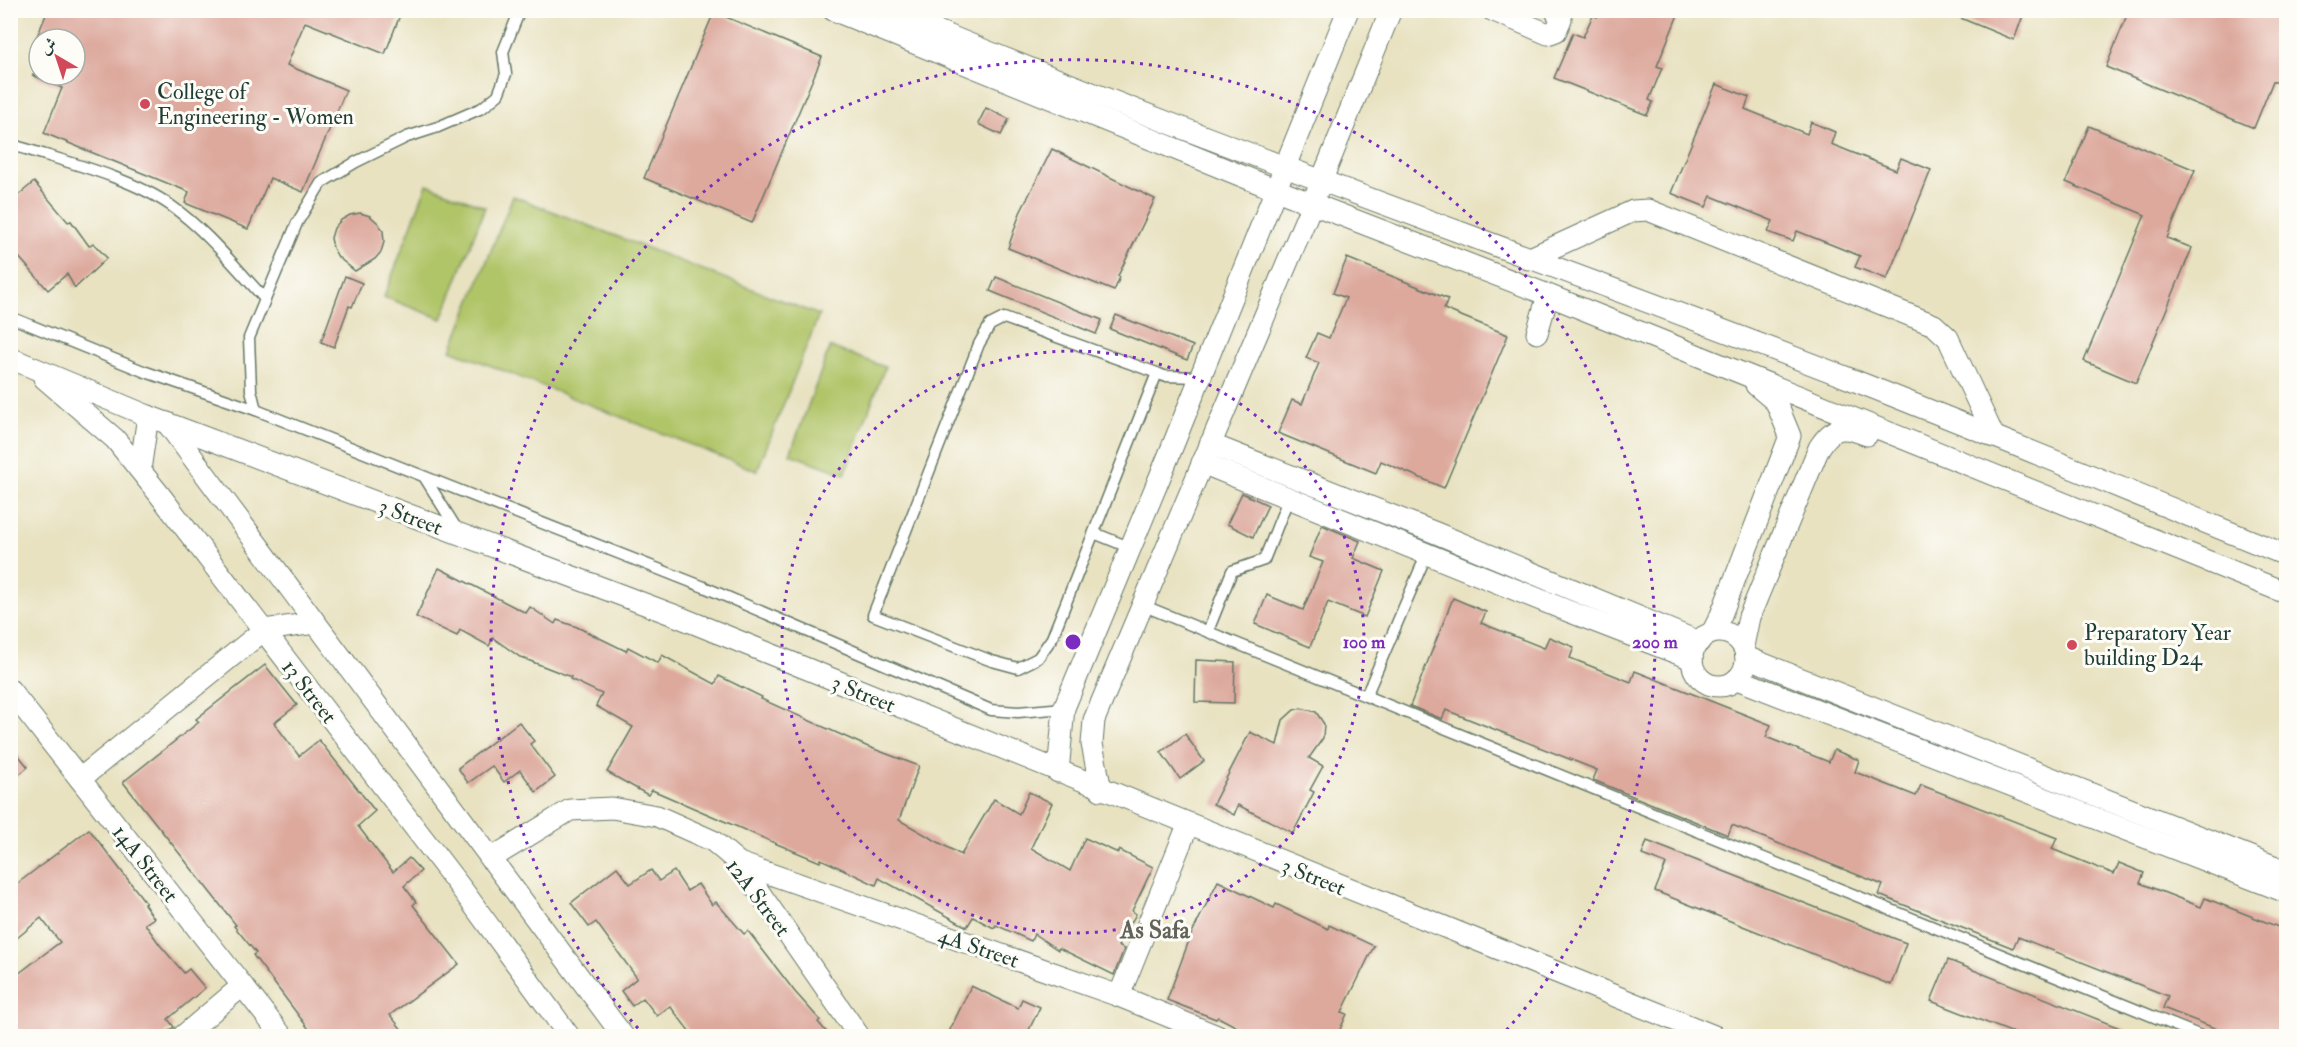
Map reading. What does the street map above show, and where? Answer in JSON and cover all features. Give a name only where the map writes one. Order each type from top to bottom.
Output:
[{"type":"street","points":[[834,10],[1285,167],[1852,380],[2286,555]]},
{"type":"street","points":[[887,10],[980,60],[1274,189],[1548,294],[2286,593]]},
{"type":"street","points":[[1058,772],[1064,708],[1348,10]]},
{"type":"street","points":[[1101,790],[1092,744],[1094,720],[1312,204],[1390,10]]},
{"type":"street","points":[[1492,10],[1548,34],[1556,31],[1561,20],[1555,10]]},
{"type":"street","points":[[1528,259],[1634,211],[1648,210],[1934,325],[1948,338],[1994,437]]},
{"type":"street","points":[[1537,333],[1548,294]]},
{"type":"street","name":"3 Street","points":[[20,362],[157,419],[679,617],[1101,790],[1714,1036]]},
{"type":"street","name":"13 Street","points":[[20,362],[115,439],[140,470],[464,892],[557,1032]]},
{"type":"street","points":[[1741,373],[1776,402],[1790,436],[1721,615],[1701,644],[1695,672],[1703,681],[1714,686],[1726,685],[1737,679],[1744,669],[1749,617],[1819,448],[1828,434],[1841,429],[1858,432],[1885,443],[1911,442]]},
{"type":"street","points":[[1201,375],[1234,389]]},
{"type":"street","points":[[140,470],[157,419]]},
{"type":"street","name":"13 Street","points":[[157,419],[315,623],[622,1036]]},
{"type":"street","points":[[1206,454],[1436,533],[1701,644]]},
{"type":"street","points":[[1206,454],[1288,497],[1568,611],[1701,644],[1724,632],[1735,636],[1745,651],[2286,871]]},
{"type":"street","points":[[1128,555],[1156,573]]},
{"type":"street","points":[[80,779],[264,630],[315,623]]},
{"type":"street","points":[[1737,679],[2286,892]]},
{"type":"street","name":"14A Street","points":[[10,690],[282,1036]]},
{"type":"street","points":[[1064,708],[1094,720]]},
{"type":"street","name":"12A Street","points":[[490,859],[570,810],[612,808],[657,816],[712,841],[739,863],[859,1036]]},
{"type":"street","points":[[1119,996],[1188,825]]},
{"type":"street","name":"4A Street","points":[[739,863],[1119,996],[1217,1036]]},
{"type":"street","points":[[183,1036],[242,986]]},
{"type":"lane","points":[[256,410],[250,390],[249,338],[297,223],[321,183],[356,162],[407,137],[438,127],[482,108],[498,95],[506,74],[503,52],[520,10]]},
{"type":"lane","points":[[10,144],[130,183],[170,204],[200,230],[265,299]]},
{"type":"lane","points":[[10,317],[143,371],[256,410],[704,587],[991,710],[1018,712],[1064,708]]},
{"type":"lane","points":[[1157,373],[1052,638],[1038,658],[1018,668],[992,661],[873,615],[979,344],[990,325],[1004,318],[1157,373],[1164,376],[1201,375]]},
{"type":"lane","points":[[424,477],[460,534]]},
{"type":"lane","points":[[1208,632],[1232,571],[1264,560],[1288,497]]},
{"type":"lane","points":[[1094,533],[1128,555]]},
{"type":"lane","points":[[1366,696],[1427,553]]},
{"type":"lane","points":[[1142,605],[2201,1036]]},
{"type":"green space","points":[[427,184],[485,207],[442,319],[384,297]]},
{"type":"green space","points":[[513,196],[819,315],[757,471],[451,350]]},
{"type":"green space","points":[[830,347],[885,367],[845,474],[790,454]]},
{"type":"building","name":"College of Engineering - Women","points":[[48,10],[402,10],[385,54],[305,22],[287,65],[346,90],[303,192],[270,178],[248,229],[185,203],[189,192],[44,133],[62,88],[60,87],[87,87],[87,27],[41,27]]},
{"type":"building","points":[[1599,10],[1680,10],[1657,66],[1662,68],[1649,100],[1653,102],[1647,115],[1554,78],[1573,33],[1583,37],[1593,15],[1597,17]]},
{"type":"building","points":[[1941,10],[2025,10],[2014,40]]},
{"type":"building","points":[[2129,10],[2286,10],[2286,86],[2273,81],[2254,128],[2106,67]]},
{"type":"building","points":[[714,12],[822,57],[752,223],[644,178]]},
{"type":"building","points":[[1716,84],[1749,97],[1745,109],[1807,134],[1811,122],[1835,132],[1831,144],[1896,170],[1901,158],[1931,170],[1887,279],[1855,267],[1860,256],[1797,231],[1793,241],[1768,232],[1773,221],[1711,196],[1706,207],[1671,193]]},
{"type":"building","points":[[986,108],[1009,119],[1001,135],[978,124]]},
{"type":"building","points":[[2089,126],[2195,170],[2167,238],[2192,248],[2136,383],[2084,361],[2145,215],[2066,182]]},
{"type":"building","points":[[1052,149],[1155,199],[1118,276],[1120,277],[1114,291],[1008,248],[1020,213]]},
{"type":"building","points":[[34,182],[68,222],[71,221],[89,246],[93,243],[107,258],[75,288],[67,274],[48,290],[10,247],[10,202]]},
{"type":"building","points":[[360,213],[370,216],[378,223],[383,231],[384,242],[381,252],[375,259],[355,271],[338,257],[331,238],[334,228],[341,220]]},
{"type":"building","points":[[1347,258],[1448,299],[1444,309],[1508,335],[1444,488],[1381,461],[1376,473],[1278,433],[1292,400],[1302,404],[1319,363],[1306,358],[1317,333],[1329,338],[1346,298],[1333,293]]},
{"type":"building","points":[[345,276],[362,283],[352,307],[349,306],[334,347],[321,342]]},
{"type":"building","points":[[996,277],[1102,320],[1096,334],[990,291]]},
{"type":"building","points":[[1116,315],[1193,346],[1187,360],[1110,329]]},
{"type":"building","points":[[1242,493],[1268,505],[1253,537],[1227,524]]},
{"type":"building","points":[[1322,525],[1360,541],[1353,558],[1384,571],[1365,617],[1328,602],[1310,647],[1255,624],[1267,595],[1303,610],[1323,562],[1309,557]]},
{"type":"building","points":[[439,568],[526,613],[530,607],[555,624],[557,620],[577,627],[626,651],[628,647],[658,663],[662,655],[715,684],[719,676],[762,697],[761,699],[866,746],[919,766],[899,820],[961,855],[994,799],[1019,814],[1029,792],[1052,803],[1031,848],[1070,871],[1085,838],[1118,853],[1119,850],[1153,867],[1132,911],[1136,914],[1118,946],[1124,949],[1114,975],[1059,948],[1058,950],[1034,934],[1031,941],[996,925],[994,928],[973,917],[967,927],[879,878],[876,885],[821,859],[820,862],[652,790],[648,795],[607,772],[633,727],[596,706],[602,694],[570,679],[571,677],[520,657],[493,638],[489,646],[460,630],[457,636],[416,617]]},
{"type":"building","points":[[1453,598],[1486,612],[1481,623],[1544,648],[1549,637],[1574,647],[1570,658],[1631,682],[1635,671],[1771,725],[1766,737],[1829,762],[1834,750],[1859,760],[1855,772],[1916,796],[1921,785],[2057,838],[2052,849],[2114,874],[2119,863],[2144,873],[2140,883],[2201,907],[2205,898],[2286,930],[2286,1036],[2235,1036],[2163,1008],[2168,996],[2018,937],[2013,948],[1879,895],[1883,885],[1732,825],[1728,835],[1593,780],[1597,770],[1446,710],[1442,719],[1410,706]]},
{"type":"building","points":[[1196,660],[1235,662],[1234,703],[1195,702]]},
{"type":"building","points":[[265,665],[297,705],[274,723],[299,756],[319,740],[375,811],[358,826],[393,872],[409,858],[421,871],[404,886],[416,902],[413,905],[459,964],[390,1015],[407,1036],[314,1036],[253,955],[256,953],[234,926],[236,925],[123,782],[199,722],[196,719]]},
{"type":"building","points":[[1301,708],[1316,712],[1324,724],[1323,738],[1309,758],[1323,766],[1310,790],[1314,792],[1293,833],[1238,805],[1234,815],[1213,804],[1250,732],[1277,745],[1283,720],[1294,710]]},
{"type":"building","points":[[519,722],[534,741],[530,744],[555,777],[536,792],[520,770],[504,782],[492,766],[468,783],[458,768]]},
{"type":"building","points":[[1185,734],[1204,761],[1180,779],[1161,752]]},
{"type":"building","points":[[10,745],[28,767],[10,782]]},
{"type":"building","points":[[89,829],[146,903],[144,904],[154,918],[145,924],[160,945],[184,973],[189,969],[205,988],[168,1019],[174,1027],[162,1036],[22,1036],[10,1022],[10,980],[60,942],[41,918],[10,944],[10,889]]},
{"type":"building","points":[[1647,841],[1906,943],[1891,985],[1655,891],[1666,864],[1642,855]]},
{"type":"building","points":[[617,867],[630,884],[651,870],[659,881],[674,871],[687,891],[698,884],[712,905],[716,902],[744,934],[748,931],[795,992],[820,1020],[818,1022],[830,1036],[693,1036],[670,1006],[657,1016],[643,998],[632,1006],[621,991],[637,978],[596,922],[589,927],[571,903]]},
{"type":"building","points":[[1218,881],[1274,908],[1276,904],[1328,929],[1329,925],[1374,946],[1342,1012],[1347,1014],[1337,1036],[1254,1036],[1218,1017],[1216,1019],[1167,1000],[1191,935]]},
{"type":"building","points":[[1948,960],[2140,1036],[2021,1036],[1931,1001]]},
{"type":"building","points":[[971,986],[1018,1008],[1022,999],[1040,1007],[1026,1036],[947,1036]]},
{"type":"place","name":"College of Engineering - Women","points":[[145,104]]},
{"type":"place","name":"Preparatory Year building D24","points":[[2072,645]]},
{"type":"district","name":"As Safa","points":[[1155,930]]}]
